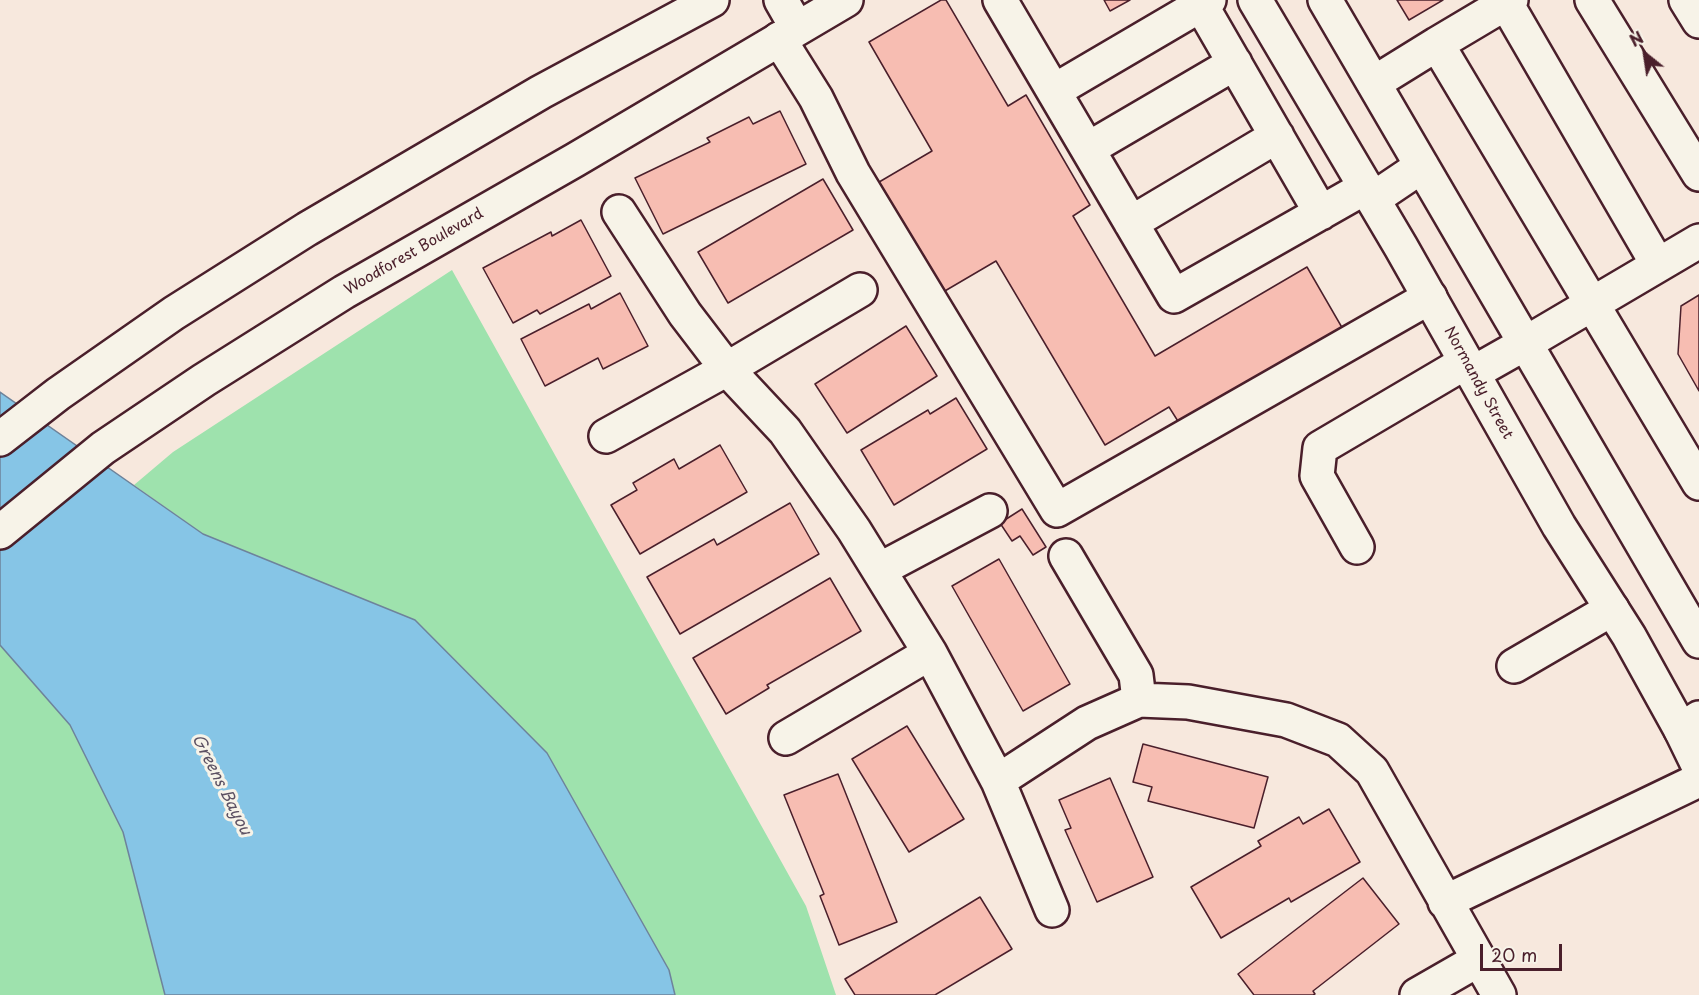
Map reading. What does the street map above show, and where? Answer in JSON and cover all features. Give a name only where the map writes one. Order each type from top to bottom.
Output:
[{"type":"main road","points":[[0,439],[58,394],[174,313],[308,229],[541,92],[712,0]]},
{"type":"main road","points":[[782,0],[788,33],[816,98],[853,172],[1057,510],[1430,297]]},
{"type":"main road","name":"Woodforest Boulevard","points":[[0,532],[103,448],[204,380],[344,292],[575,160],[846,0]]},
{"type":"main road","points":[[1000,0],[1174,296],[1321,213],[1369,193],[1422,166]]},
{"type":"main road","name":"Normandy Street","points":[[1255,0],[1430,297],[1559,526],[1629,636],[1690,724],[1699,767]]},
{"type":"main road","points":[[1325,0],[1699,641]]},
{"type":"main road","points":[[1592,0],[1699,174]]},
{"type":"main road","points":[[1686,0],[1699,21]]},
{"type":"main road","points":[[1054,91],[1205,2],[1234,63],[1321,213]]},
{"type":"main road","points":[[1374,83],[1508,2],[1658,266]]},
{"type":"main road","points":[[1437,44],[1699,483]]},
{"type":"main road","points":[[1088,149],[1234,63]]},
{"type":"main road","points":[[1131,223],[1276,136]]},
{"type":"main road","points":[[619,212],[685,314],[727,369],[785,431],[879,570],[930,653],[998,781],[1052,910]]},
{"type":"main road","points":[[1357,547],[1317,476],[1320,448],[1469,368],[1526,343],[1699,241]]},
{"type":"main road","points":[[606,436],[727,369],[860,290]]},
{"type":"main road","points":[[879,570],[990,511]]},
{"type":"main road","points":[[1066,556],[1136,675],[1139,700]]},
{"type":"main road","points":[[1514,666],[1612,609]]},
{"type":"main road","points":[[786,738],[930,653]]},
{"type":"main road","points":[[998,781],[1087,723],[1139,700],[1188,702],[1286,720],[1338,740],[1372,771],[1498,995]]},
{"type":"main road","points":[[1445,902],[1699,780]]},
{"type":"main road","points":[[1417,995],[1478,960]]},
{"type":"green space","points":[[452,270],[806,906],[836,995],[675,995],[669,970],[547,753],[415,620],[203,534],[134,485],[173,452]]},
{"type":"green space","points":[[0,645],[70,725],[123,832],[165,995],[0,995]]},
{"type":"water","name":"Greens Bayou","points":[[0,392],[203,534],[415,620],[547,753],[669,970],[675,995],[165,995],[123,832],[70,725],[0,645]]},
{"type":"building","points":[[941,0],[946,0],[1008,106],[1026,95],[1090,205],[1073,216],[1155,356],[1307,267],[1344,331],[1181,426],[1169,407],[1105,445],[996,261],[938,295],[874,185],[932,151],[869,42]]},
{"type":"building","points":[[1104,0],[1130,0],[1110,11]]},
{"type":"building","points":[[1397,0],[1443,0],[1409,20]]},
{"type":"building","points":[[780,111],[806,164],[663,234],[635,178],[710,142],[707,138],[749,117],[753,124]]},
{"type":"building","points":[[823,179],[853,230],[728,303],[698,252]]},
{"type":"building","points":[[581,220],[611,276],[540,314],[537,310],[513,323],[483,268],[551,232],[552,236]]},
{"type":"building","points":[[620,293],[648,346],[603,369],[598,358],[545,386],[521,339],[589,304],[591,309]]},
{"type":"building","points":[[1699,295],[1699,391],[1678,354],[1681,306]]},
{"type":"building","points":[[906,326],[937,376],[847,433],[815,384]]},
{"type":"building","points":[[956,398],[987,449],[894,505],[861,450],[928,410],[930,414]]},
{"type":"building","points":[[720,445],[747,492],[640,554],[611,505],[637,490],[633,483],[674,459],[679,469]]},
{"type":"building","points":[[790,503],[819,554],[680,634],[647,577],[714,539],[717,545]]},
{"type":"building","points":[[1022,509],[1046,547],[1033,555],[1020,536],[1012,541],[1000,523]]},
{"type":"building","points":[[999,559],[1070,684],[1023,711],[952,586]]},
{"type":"building","points":[[830,578],[861,631],[767,685],[769,688],[726,714],[693,658]]},
{"type":"building","points":[[907,726],[964,819],[909,852],[852,759]]},
{"type":"building","points":[[1143,744],[1268,777],[1254,828],[1148,801],[1152,787],[1133,782]]},
{"type":"building","points":[[838,774],[897,922],[839,945],[820,896],[824,894],[784,795]]},
{"type":"building","points":[[1110,778],[1153,877],[1097,902],[1065,830],[1071,828],[1059,800]]},
{"type":"building","points":[[1329,809],[1360,862],[1291,902],[1289,898],[1221,938],[1191,887],[1261,846],[1258,841],[1299,817],[1303,824]]},
{"type":"building","points":[[1363,878],[1399,924],[1313,991],[1315,994],[1313,995],[1254,995],[1238,974]]},
{"type":"building","points":[[980,897],[1012,949],[935,995],[855,995],[845,979]]}]
